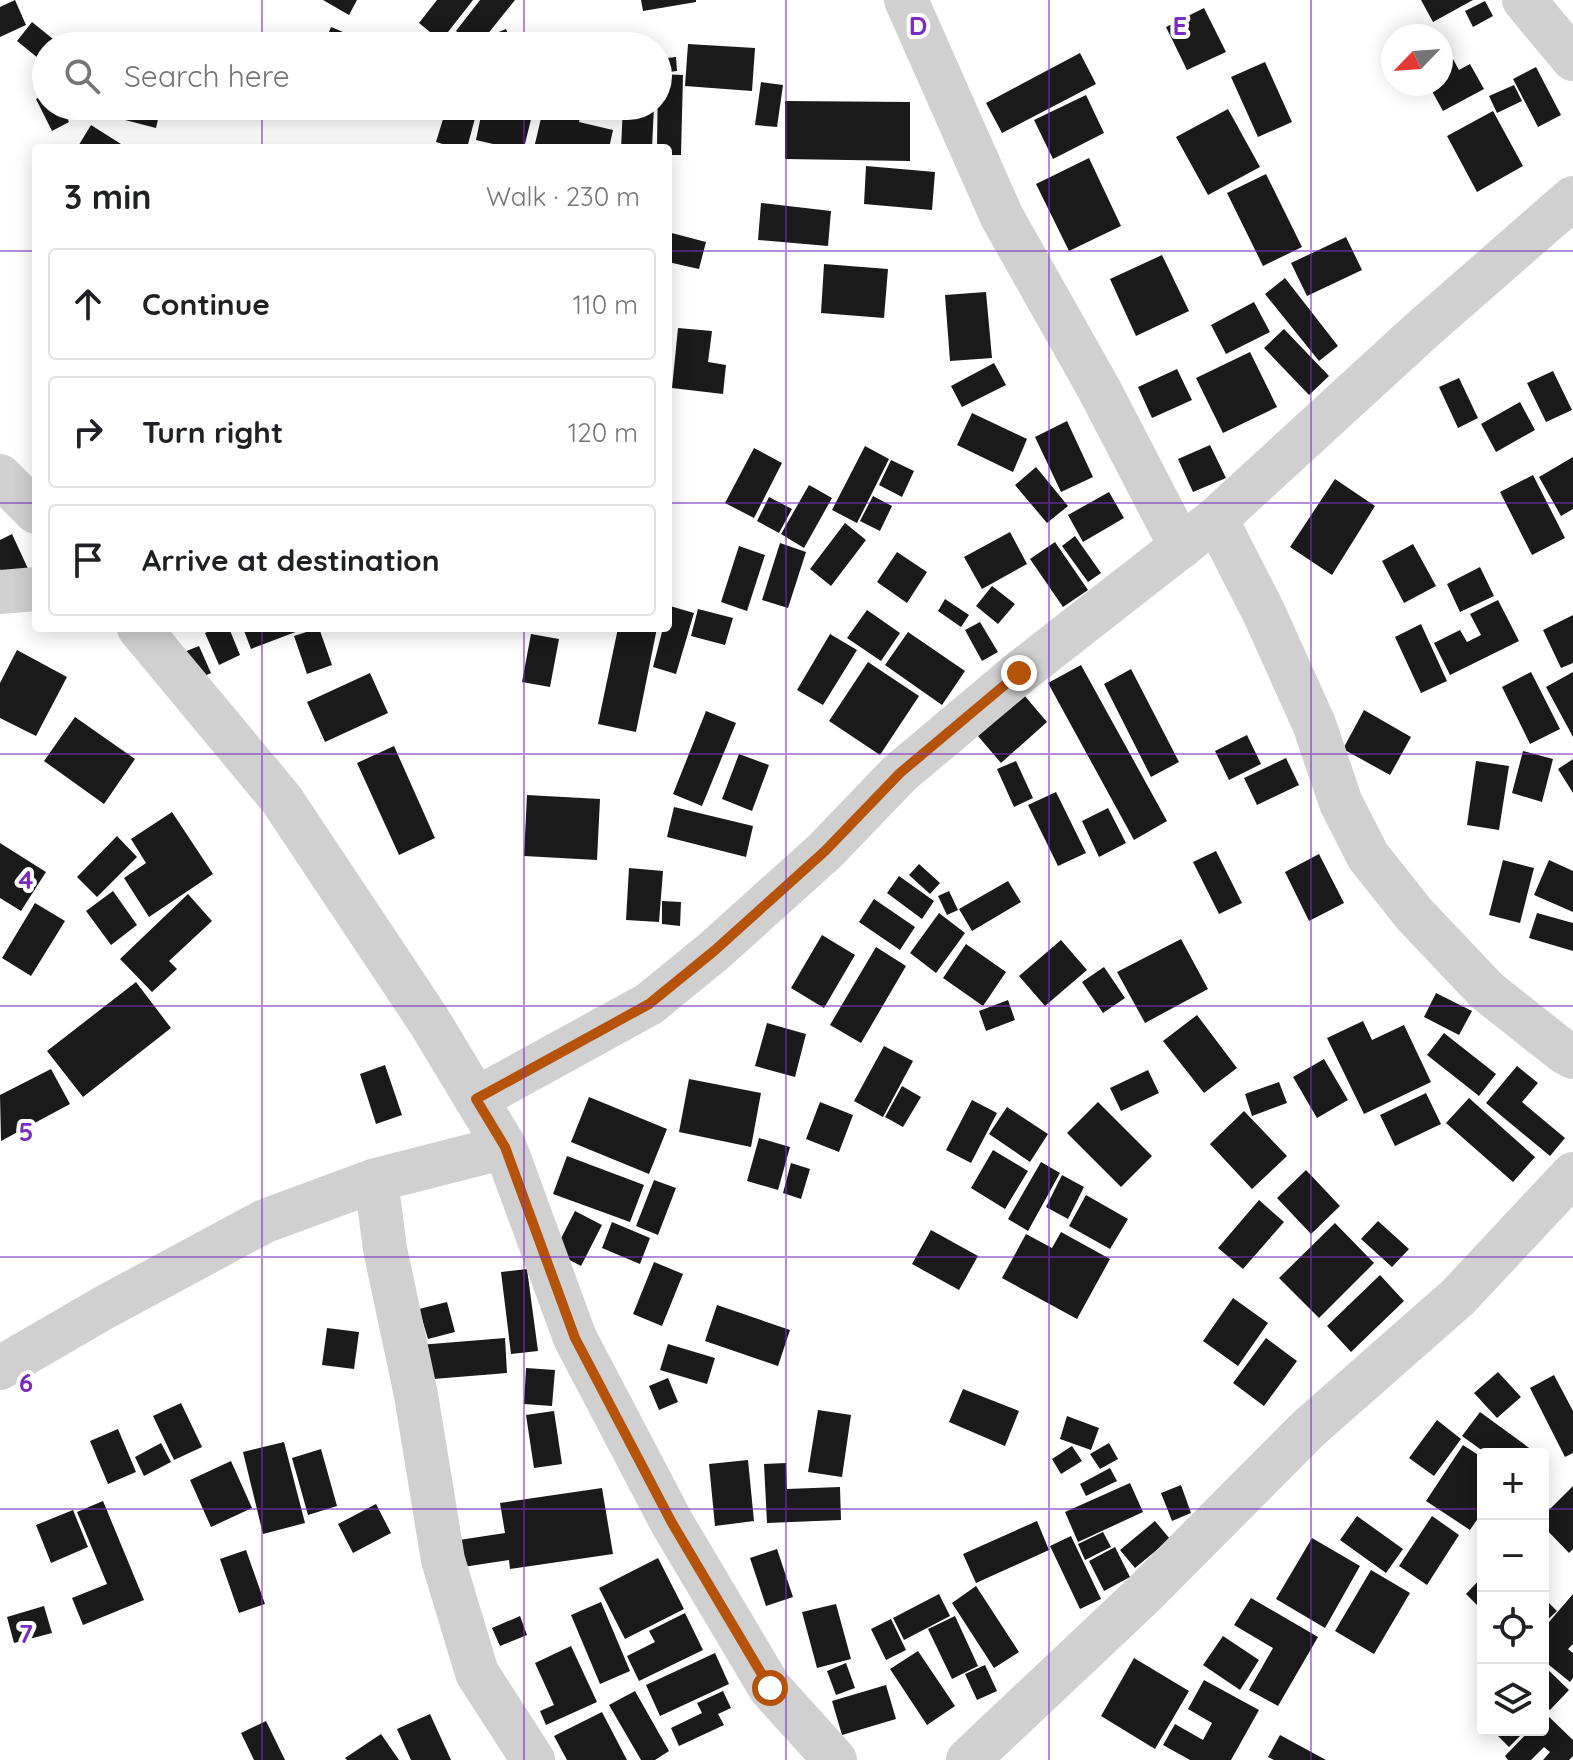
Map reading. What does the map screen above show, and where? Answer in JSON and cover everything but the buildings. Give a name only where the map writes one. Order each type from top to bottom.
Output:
[{"type":"street","points":[[906,0],[1002,217],[1099,389],[1181,547]]},
{"type":"street","points":[[1524,0],[1573,59]]},
{"type":"street","points":[[476,1099],[649,1004],[714,951],[825,851],[900,773],[1019,673],[1216,519],[1422,330],[1573,198]]},
{"type":"street","points":[[0,476],[32,508]]},
{"type":"street","points":[[1216,519],[1301,696],[1341,803],[1368,856],[1414,914],[1487,991],[1573,1057]]},
{"type":"street","points":[[0,592],[32,589]]},
{"type":"street","points":[[142,632],[282,800],[429,1021],[505,1147],[575,1338],[672,1523],[770,1688],[835,1760]]},
{"type":"street","points":[[0,1368],[105,1307],[265,1221],[376,1180],[505,1147]]},
{"type":"street","points":[[968,1760],[1145,1593],[1308,1429],[1458,1297],[1573,1174]]},
{"type":"street","points":[[376,1180],[385,1249],[416,1395],[443,1560],[477,1673],[533,1760]]},
{"type":"route","points":[[770,1688],[672,1523],[575,1338],[505,1147],[476,1099],[649,1004],[714,951],[825,851],[900,773],[1019,673]]}]
